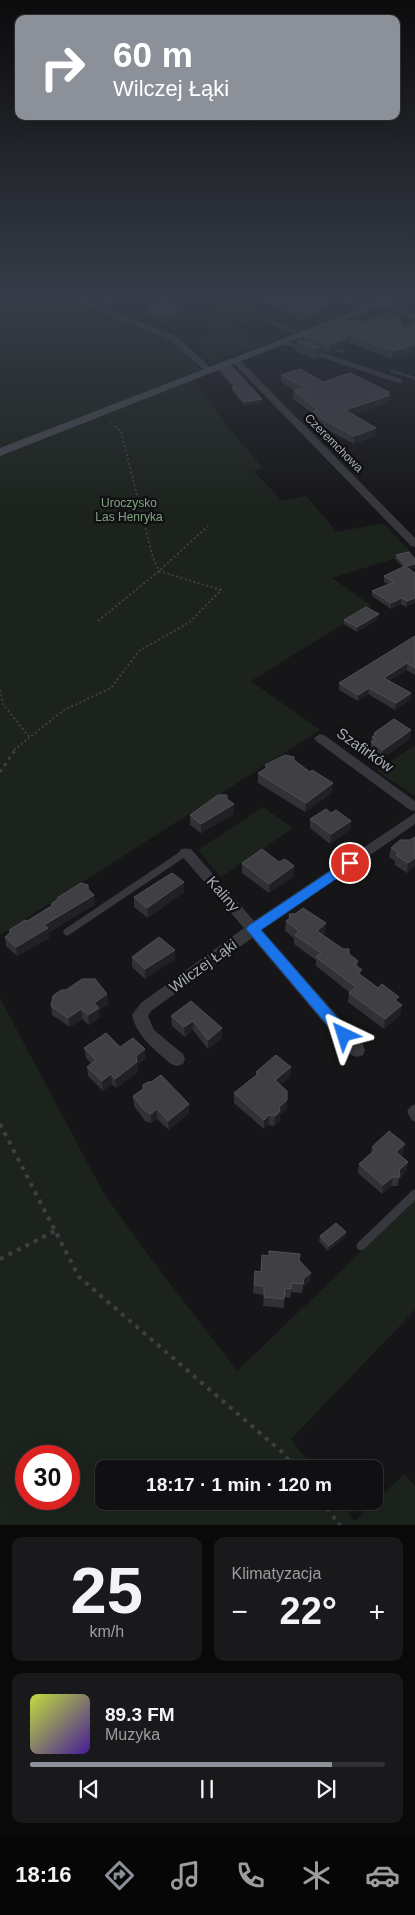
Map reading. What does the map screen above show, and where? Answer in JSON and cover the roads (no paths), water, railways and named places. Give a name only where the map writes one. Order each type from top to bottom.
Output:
[{"type":"street","points":[[0,452],[209,370]]},
{"type":"street","name":"Czeremchowa","points":[[245,370],[415,544]]},
{"type":"street","name":"Szafirków","points":[[320,738],[415,807]]},
{"type":"street","name":"Wilczej Łąki","points":[[177,1059],[147,1033],[141,1023],[140,1015],[146,1007],[253,929],[415,818]]},
{"type":"street","name":"Kaliny","points":[[186,852],[357,1050]]},
{"type":"lane","points":[[368,370],[400,381]]},
{"type":"lane","points":[[67,932],[186,852]]},
{"type":"lane","points":[[415,1109],[412,1112],[415,1117]]},
{"type":"lane","points":[[361,1246],[415,1194]]},
{"type":"waterway","points":[[391,371],[415,378]]},
{"type":"park label","name":"Uroczysko Las Henryka","points":[[129,510]]}]
